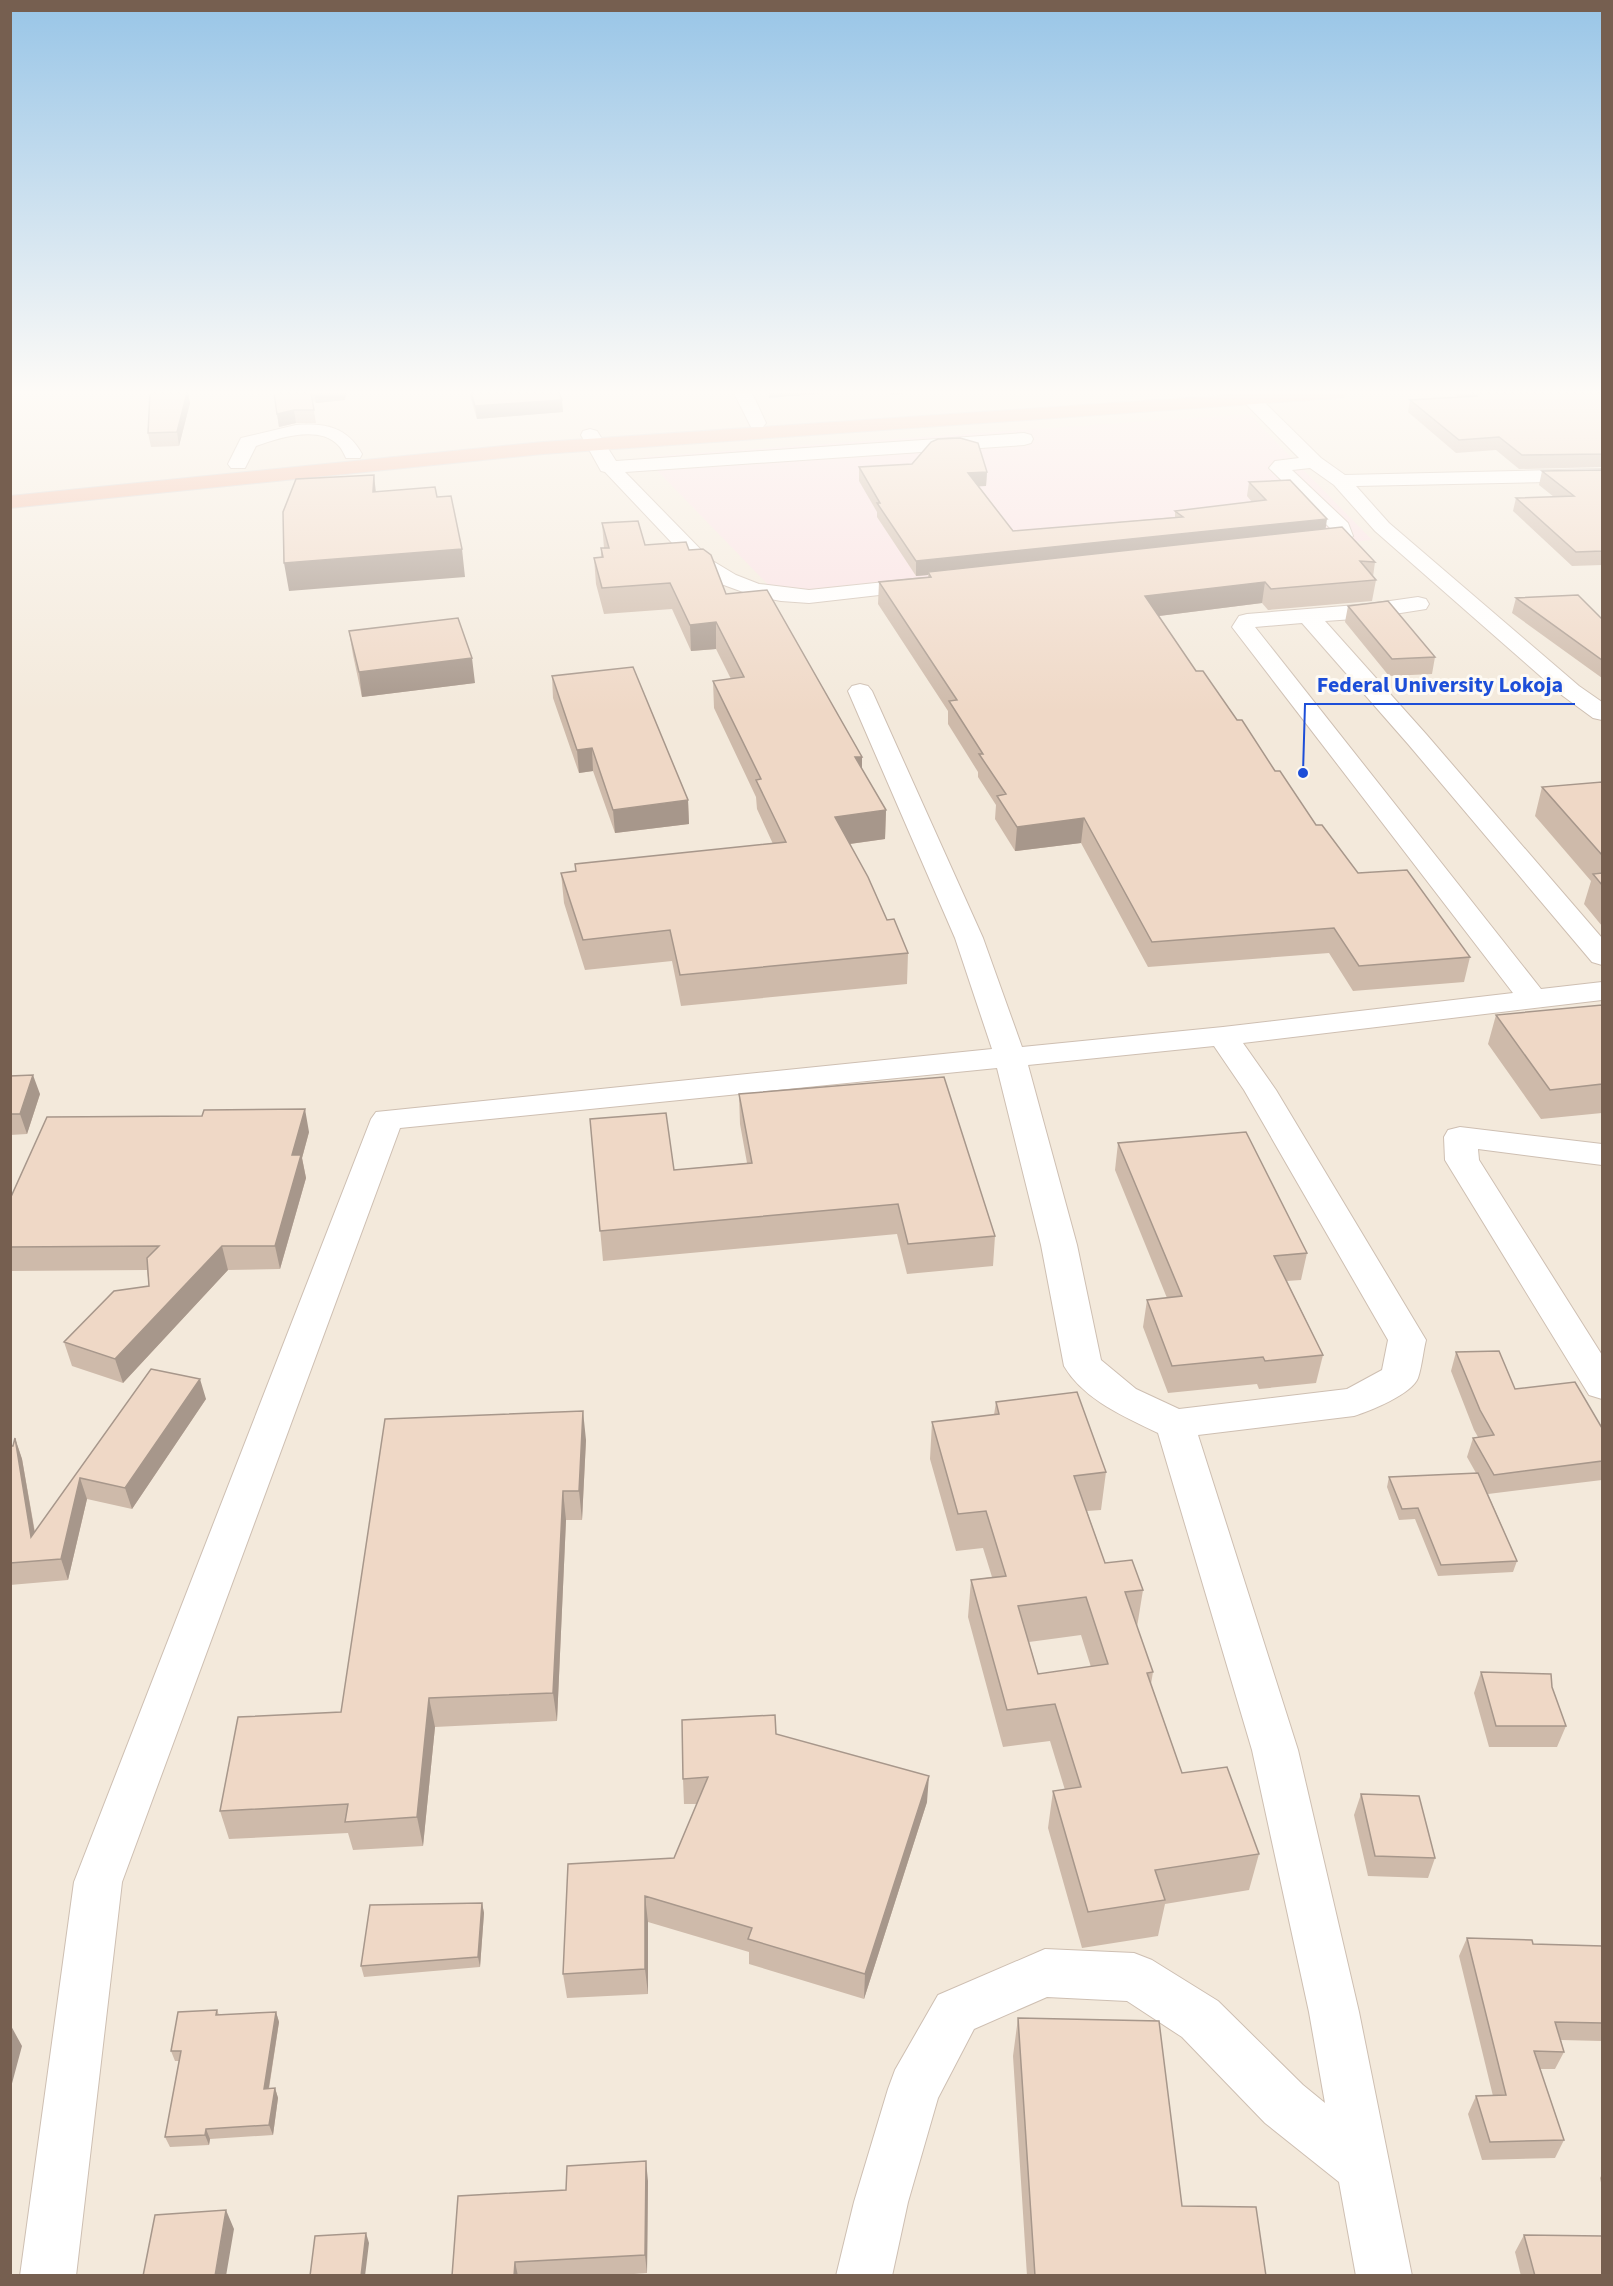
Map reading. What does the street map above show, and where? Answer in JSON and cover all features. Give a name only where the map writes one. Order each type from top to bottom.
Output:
[{"type":"highway","points":[[10,502],[33,500]]},
{"type":"street","points":[[641,500],[705,564],[740,586],[780,597],[808,597],[945,582]]},
{"type":"street","points":[[1290,545],[1336,541],[1343,536],[1341,527],[1312,500]]},
{"type":"street","points":[[1357,500],[1382,527],[1571,692],[1602,713]]},
{"type":"street","points":[[1418,604],[1246,621],[1243,627],[1534,1000]]},
{"type":"street","points":[[1308,616],[1417,739],[1602,956]]},
{"type":"street","points":[[860,691],[969,938],[1011,1057],[1059,1245],[1083,1366],[1122,1399],[1175,1424],[1354,1402],[1399,1378],[1407,1340],[1260,1090],[1223,1036]]},
{"type":"street","points":[[48,2276],[98,1882],[387,1119],[1223,1036],[1602,991]]},
{"type":"street","points":[[1602,1154],[1460,1137],[1462,1160],[1602,1384]]},
{"type":"street","points":[[1175,1424],[1275,1750],[1334,2012],[1384,2276]]},
{"type":"street","points":[[864,2276],[880,2202],[914,2089],[956,2012],[1045,1973],[1134,1977],[1200,2019],[1284,2104],[1363,2167]]},
{"type":"shaded area","points":[[11,500],[1602,500],[1602,2275],[11,2275]]},
{"type":"shaded area","points":[[685,500],[1333,500],[1372,540],[780,597]]},
{"type":"building","points":[[288,500],[452,500],[462,549],[284,563],[283,512]]},
{"type":"building","points":[[878,500],[989,500],[1013,531],[1183,517],[1175,511],[1266,500],[1309,500],[1327,519],[916,561],[877,503],[880,503]]},
{"type":"building","points":[[1518,500],[1602,500],[1602,551],[1576,552]]},
{"type":"building","points":[[638,521],[645,545],[686,542],[689,550],[703,549],[711,555],[726,594],[767,590],[862,757],[855,757],[886,810],[835,817],[868,877],[887,920],[894,919],[908,953],[680,975],[670,930],[583,940],[561,873],[576,871],[575,864],[786,842],[756,780],[761,779],[713,681],[744,677],[716,622],[690,625],[670,583],[602,588],[594,558],[603,557],[601,548],[609,548],[602,523]]},
{"type":"building","points":[[1342,527],[1375,562],[1360,561],[1376,580],[1271,589],[1265,582],[1145,596],[1196,671],[1203,671],[1237,720],[1242,720],[1275,771],[1280,771],[1316,825],[1322,825],[1358,873],[1407,870],[1470,957],[1359,966],[1334,928],[1152,942],[1084,818],[1017,827],[997,796],[1006,794],[979,754],[983,754],[949,701],[957,700],[879,582],[931,577],[928,572]]},
{"type":"building","points":[[1578,595],[1602,619],[1602,660],[1516,598]]},
{"type":"building","points":[[1388,601],[1435,657],[1392,659],[1348,606]]},
{"type":"building","points":[[458,618],[472,658],[359,672],[349,631]]},
{"type":"building","points":[[633,667],[688,800],[613,810],[592,748],[577,750],[552,676]]},
{"type":"building","points":[[1602,782],[1602,855],[1542,787]]},
{"type":"building","points":[[1602,873],[1602,885],[1593,874]]},
{"type":"building","points":[[1602,1005],[1602,1084],[1550,1090],[1496,1015]]},
{"type":"building","points":[[33,1075],[20,1114],[10,1114],[10,1076]]},
{"type":"building","points":[[944,1077],[995,1236],[908,1244],[898,1204],[600,1231],[590,1119],[666,1113],[674,1170],[752,1163],[739,1094]]},
{"type":"building","points":[[305,1109],[292,1155],[301,1155],[275,1246],[222,1246],[115,1359],[64,1342],[114,1291],[149,1286],[147,1258],[159,1246],[10,1247],[10,1199],[47,1117],[202,1116],[204,1110]]},
{"type":"building","points":[[1246,1132],[1307,1253],[1274,1256],[1323,1355],[1265,1361],[1263,1357],[1172,1366],[1147,1300],[1182,1296],[1118,1143]]},
{"type":"building","points":[[1499,1351],[1515,1389],[1575,1382],[1602,1428],[1602,1461],[1494,1475],[1473,1438],[1494,1435],[1480,1410],[1456,1352]]},
{"type":"building","points":[[151,1369],[200,1379],[125,1488],[80,1478],[61,1559],[10,1563],[10,1446],[13,1446],[15,1438],[31,1537]]},
{"type":"building","points":[[1077,1392],[1106,1472],[1074,1476],[1105,1563],[1132,1560],[1143,1590],[1125,1592],[1153,1672],[1147,1673],[1182,1773],[1227,1767],[1259,1854],[1155,1870],[1165,1900],[1088,1912],[1053,1791],[1081,1787],[1055,1704],[1007,1710],[971,1580],[1006,1576],[986,1511],[958,1514],[932,1422],[999,1414],[996,1402]],"holes":[[[1086,1597],[1108,1664],[1038,1674],[1018,1606]]]},
{"type":"building","points":[[583,1411],[579,1491],[563,1491],[553,1693],[429,1698],[417,1817],[345,1822],[348,1804],[220,1811],[238,1717],[341,1712],[385,1419]]},
{"type":"building","points":[[1478,1473],[1517,1561],[1441,1565],[1418,1508],[1402,1509],[1389,1477]]},
{"type":"building","points":[[1481,1672],[1551,1674],[1552,1687],[1566,1726],[1496,1726]]},
{"type":"building","points":[[775,1715],[776,1734],[929,1776],[865,1974],[748,1939],[752,1928],[645,1896],[645,1969],[563,1974],[568,1864],[674,1858],[708,1777],[683,1779],[682,1720]]},
{"type":"building","points":[[1361,1794],[1419,1796],[1435,1858],[1375,1856]]},
{"type":"building","points":[[482,1903],[478,1957],[361,1966],[370,1905]]},
{"type":"building","points":[[1467,1938],[1532,1940],[1533,1944],[1602,1946],[1602,2023],[1555,2022],[1564,2052],[1534,2051],[1564,2140],[1490,2142],[1476,2096],[1506,2095]]},
{"type":"building","points":[[217,2010],[216,2015],[276,2012],[264,2089],[275,2088],[269,2125],[206,2129],[205,2135],[165,2137],[181,2051],[171,2051],[178,2012]]},
{"type":"building","points":[[1018,2018],[1159,2021],[1182,2206],[1256,2207],[1266,2276],[1035,2276]]},
{"type":"building","points":[[646,2161],[645,2255],[515,2262],[514,2276],[452,2276],[458,2196],[566,2190],[567,2166]]},
{"type":"building","points":[[226,2210],[215,2276],[143,2276],[155,2215]]},
{"type":"building","points":[[366,2233],[361,2276],[310,2276],[315,2236]]},
{"type":"building","points":[[1524,2235],[1602,2236],[1602,2276],[1535,2276]]},
{"type":"place","name":"Federal University Lokoja","points":[[1303,773]]}]
